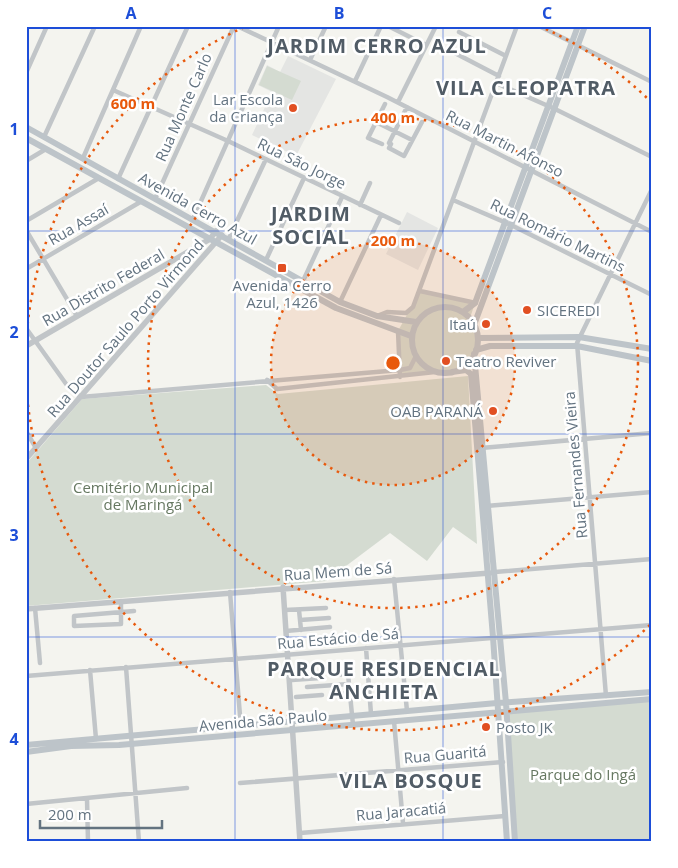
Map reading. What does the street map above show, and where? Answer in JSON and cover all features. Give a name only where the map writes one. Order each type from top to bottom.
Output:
[{"type":"main road","points":[[575,45],[578,26]]},
{"type":"main road","points":[[508,224],[532,172],[552,108],[575,45],[585,26]]},
{"type":"main road","points":[[474,325],[479,304],[508,224],[525,169],[552,108]]},
{"type":"main road","name":"Avenida Cerro Azul","points":[[26,127],[222,235],[356,312],[412,336]]},
{"type":"main road","name":"Avenida Cerro Azul","points":[[26,138],[154,206],[336,308],[416,322]]},
{"type":"main road","points":[[44,148],[58,151],[60,146]]},
{"type":"main road","points":[[68,161],[67,157],[70,154],[82,158]]},
{"type":"main road","points":[[154,206],[168,211],[172,210],[172,208]]},
{"type":"main road","points":[[463,312],[479,304]]},
{"type":"main road","points":[[480,448],[475,352],[478,338],[474,325],[463,312],[446,306],[438,307],[422,315],[416,322],[412,336],[416,356],[421,363],[435,372],[466,370],[471,374],[486,506],[497,637],[506,703],[515,842]]},
{"type":"main road","points":[[478,338],[579,337],[652,350]]},
{"type":"main road","points":[[452,372],[461,368],[475,352],[490,346],[577,346],[652,361]]},
{"type":"main road","points":[[497,637],[497,703],[503,762],[507,842]]},
{"type":"main road","name":"Avenida São Paulo","points":[[26,752],[292,721],[652,692]]},
{"type":"main road","name":"Avenida São Paulo","points":[[26,745],[96,739],[131,740],[241,734],[652,698]]},
{"type":"street","points":[[26,74],[47,26]]},
{"type":"street","points":[[44,137],[95,26]]},
{"type":"street","points":[[82,158],[142,26]]},
{"type":"street","points":[[118,178],[152,108],[188,26]]},
{"type":"street","name":"Rua Martin Afonso","points":[[235,26],[398,102],[525,169],[652,232]]},
{"type":"street","name":"Rua Monte Carlo","points":[[156,199],[235,26]]},
{"type":"street","points":[[193,219],[279,26]]},
{"type":"street","points":[[310,60],[326,26]]},
{"type":"street","points":[[355,81],[381,26]]},
{"type":"street","points":[[388,26],[426,45]]},
{"type":"street","points":[[398,102],[436,26]]},
{"type":"street","points":[[377,316],[387,312],[404,314],[410,311],[420,291],[517,26]]},
{"type":"street","points":[[539,26],[652,82]]},
{"type":"street","points":[[459,32],[506,56]]},
{"type":"street","points":[[449,50],[499,76]]},
{"type":"street","points":[[496,84],[552,108],[652,157]]},
{"type":"street","name":"Rua São Jorge","points":[[113,90],[228,141],[398,223]]},
{"type":"street","points":[[382,144],[368,138],[385,104]]},
{"type":"street","points":[[407,107],[389,148],[404,156],[422,122]]},
{"type":"street","points":[[376,122],[412,140]]},
{"type":"street","points":[[26,160],[44,148]]},
{"type":"street","points":[[222,235],[266,159]]},
{"type":"street","points":[[26,221],[99,178]]},
{"type":"street","points":[[266,260],[304,178]]},
{"type":"street","points":[[360,205],[370,183]]},
{"type":"street","name":"Rua Fernandes Vieira","points":[[606,696],[597,564],[584,440],[577,346],[579,337],[609,274],[636,224],[652,189]]},
{"type":"street","points":[[302,281],[342,196]]},
{"type":"street","name":"Rua Romário Martins","points":[[454,200],[508,224],[652,295]]},
{"type":"street","name":"Rua Assaí","points":[[26,268],[143,201]]},
{"type":"street","points":[[340,302],[381,216]]},
{"type":"street","points":[[26,230],[77,316]]},
{"type":"street","name":"Rua Doutor Saulo Porto Virmond","points":[[26,459],[81,398],[213,240],[222,235]]},
{"type":"street","name":"Rua Distrito Federal","points":[[26,346],[213,240]]},
{"type":"street","points":[[420,291],[479,304]]},
{"type":"street","points":[[26,328],[69,388],[81,398],[267,380],[400,370],[410,368],[416,356]]},
{"type":"street","points":[[398,331],[400,377]]},
{"type":"street","points":[[267,380],[277,389],[435,372]]},
{"type":"street","points":[[26,432],[36,448]]},
{"type":"street","points":[[480,448],[652,433]]},
{"type":"street","points":[[486,506],[652,492]]},
{"type":"street","name":"Rua Mem de Sá","points":[[26,609],[652,559]]},
{"type":"street","points":[[394,579],[407,711]]},
{"type":"street","points":[[283,587],[300,842]]},
{"type":"street","points":[[230,592],[241,734]]},
{"type":"street","points":[[121,601],[122,612],[121,624],[74,626],[74,616],[122,612],[134,611]]},
{"type":"street","points":[[35,608],[40,663]]},
{"type":"street","points":[[285,610],[326,608]]},
{"type":"street","points":[[299,610],[301,630]]},
{"type":"street","points":[[300,620],[329,618]]},
{"type":"street","name":"Rua Estácio de Sá","points":[[26,676],[652,625]]},
{"type":"street","points":[[286,631],[330,627]]},
{"type":"street","points":[[366,648],[371,714]]},
{"type":"street","points":[[126,667],[139,842]]},
{"type":"street","points":[[90,670],[96,739]]},
{"type":"street","points":[[335,675],[348,674],[353,725]]},
{"type":"street","points":[[292,680],[320,678]]},
{"type":"street","points":[[307,679],[308,696]]},
{"type":"street","points":[[307,687],[349,684]]},
{"type":"street","points":[[337,694],[350,693]]},
{"type":"street","points":[[296,698],[322,695]]},
{"type":"street","points":[[394,721],[403,823]]},
{"type":"street","name":"Rua Guaritá","points":[[240,783],[503,762]]},
{"type":"street","points":[[26,804],[187,788]]},
{"type":"street","points":[[87,799],[88,842]]},
{"type":"street","name":"Rua Jaracatiá","points":[[300,833],[505,816]]},
{"type":"shaded area","name":"Lar Escola da Criança","points":[[288,56],[336,79],[296,156],[252,135],[272,92],[258,85],[267,65],[280,72]]},
{"type":"shaded area","points":[[407,212],[438,228],[418,270],[386,254]]},
{"type":"green space","points":[[267,66],[301,81],[292,100],[259,85]]},
{"type":"green space","points":[[420,291],[475,303],[470,318],[476,333],[476,349],[469,362],[454,371],[447,373],[426,372],[400,377],[398,331]]},
{"type":"green space","name":"Cemitério Municipal de Maringá","points":[[468,376],[477,544],[453,527],[427,561],[390,533],[326,581],[26,606],[26,464],[82,399],[266,385],[278,394]]},
{"type":"green space","name":"Parque do Ingá","points":[[652,701],[652,842],[515,842],[508,712]]},
{"type":"place","name":"Lar Escola da Criança","points":[[293,108]]},
{"type":"place","name":"Avenida Cerro Azul, 1426","points":[[282,268]]},
{"type":"place","name":"SICEREDI","points":[[527,310]]},
{"type":"place","name":"Itaú","points":[[486,324]]},
{"type":"place","name":"Teatro Reviver","points":[[446,361]]},
{"type":"place","name":"OAB PARANÁ","points":[[493,411]]},
{"type":"place","name":"Posto JK","points":[[486,727]]},
{"type":"district","name":"JARDIM CERRO AZUL","points":[[377,45]]},
{"type":"district","name":"VILA CLEOPATRA","points":[[526,87]]},
{"type":"district","name":"JARDIM SOCIAL","points":[[311,224]]},
{"type":"district","name":"PARQUE RESIDENCIAL ANCHIETA","points":[[384,680]]},
{"type":"district","name":"VILA BOSQUE","points":[[411,780]]}]
